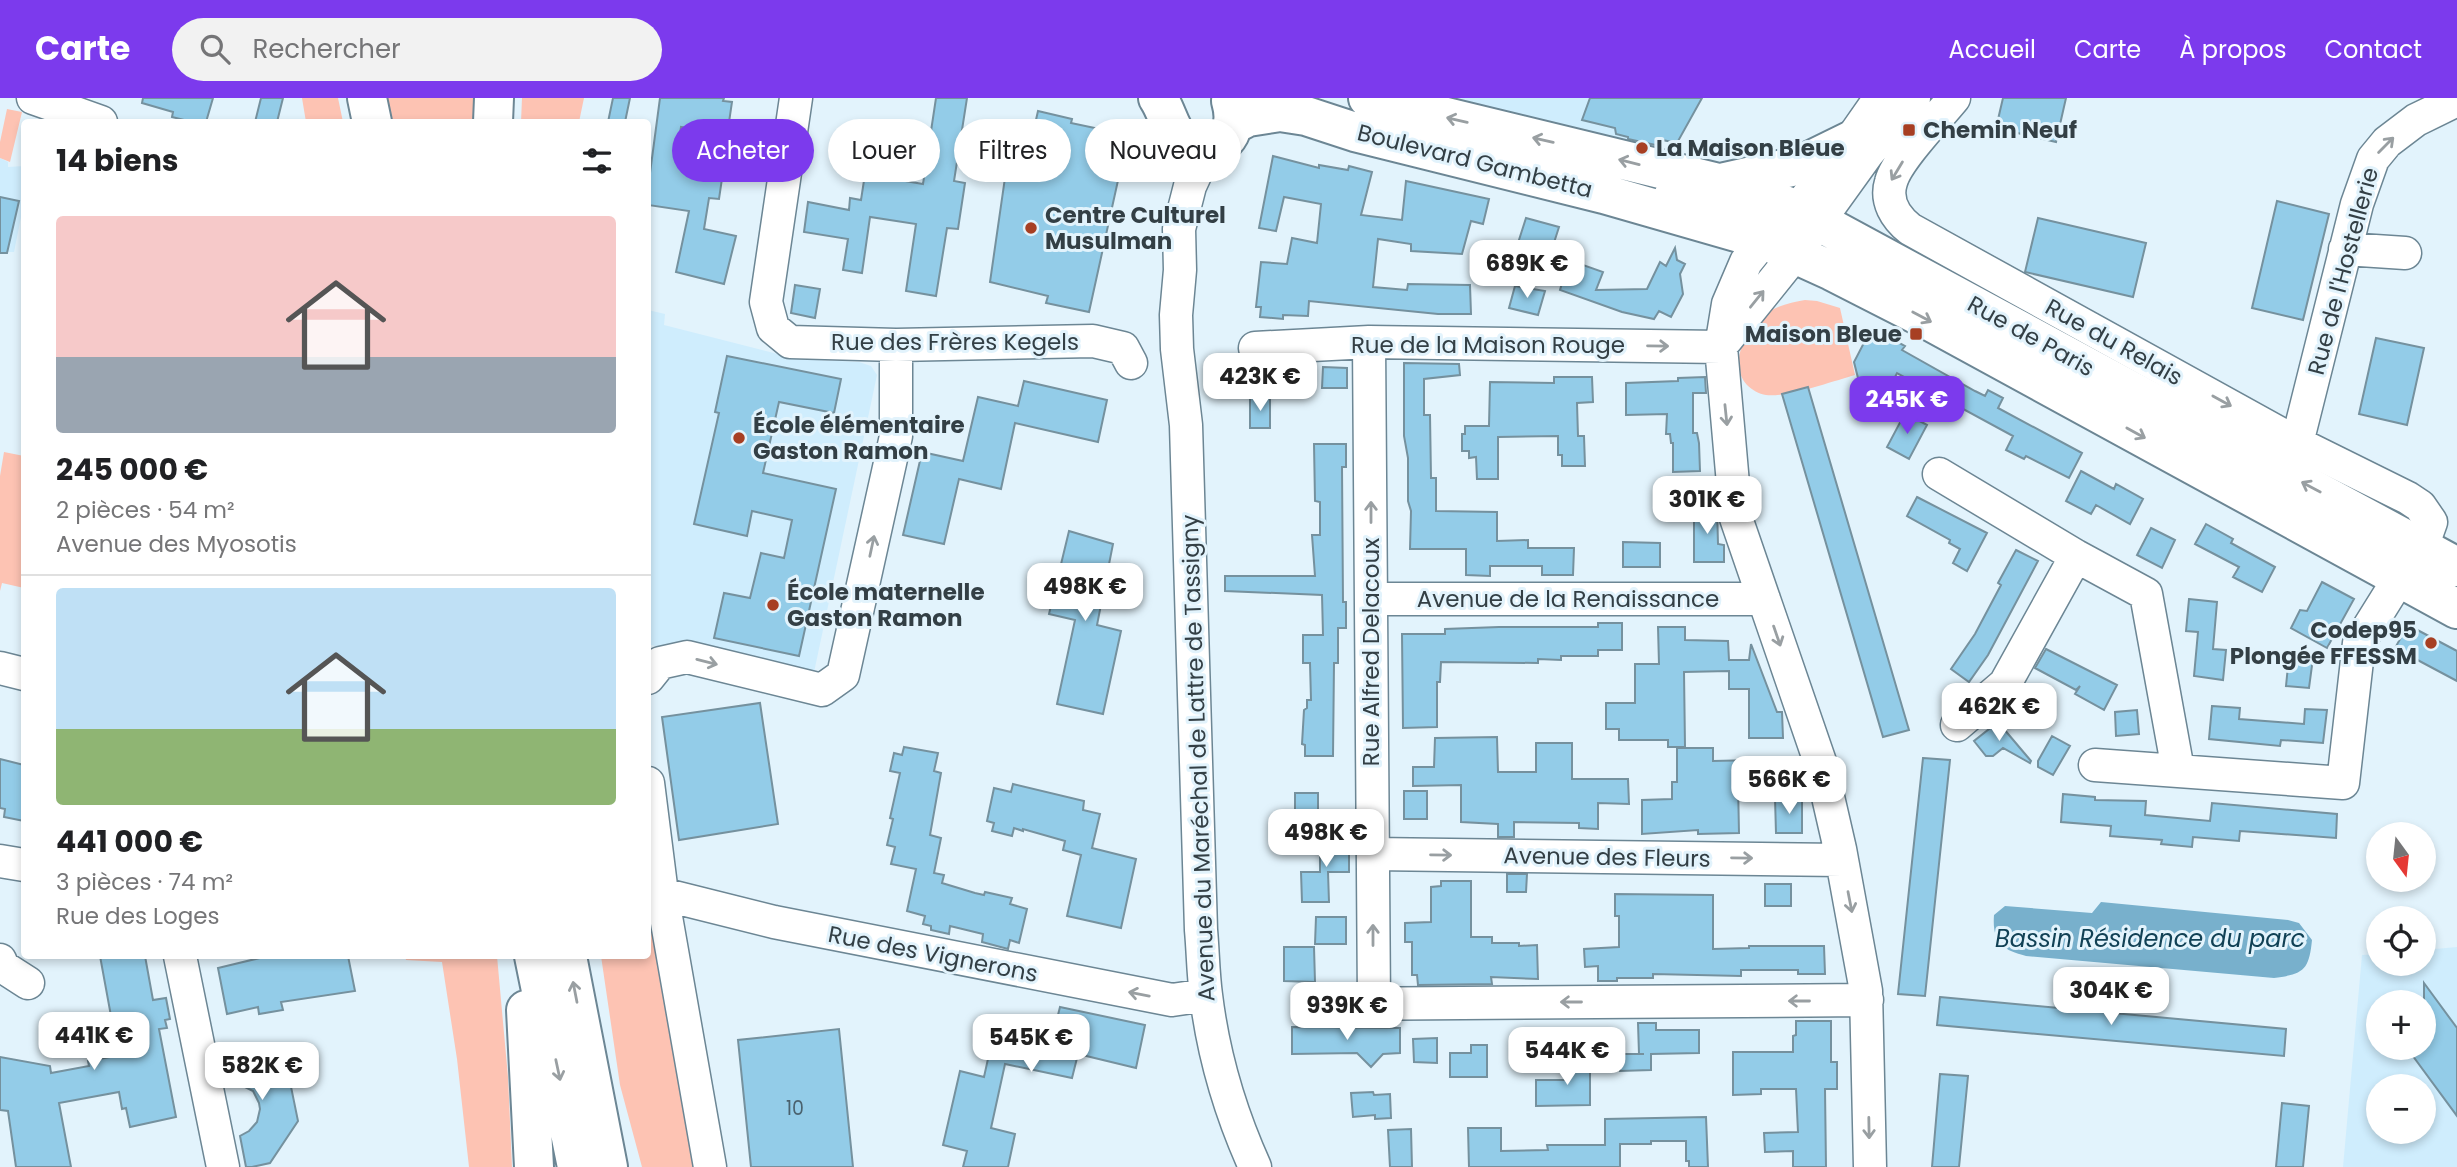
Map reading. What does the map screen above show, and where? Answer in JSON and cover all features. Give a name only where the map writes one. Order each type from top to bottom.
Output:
[{"type":"main road","points":[[367,98],[371,119]]},
{"type":"main road","points":[[493,119],[494,98]]},
{"type":"main road","points":[[1157,98],[1198,119]]},
{"type":"main road","name":"Boulevard Gambetta","points":[[1368,98],[1417,104],[1587,151]]},
{"type":"main road","name":"Boulevard Gambetta","points":[[1241,119],[1280,112],[1306,116],[1355,132],[1717,225]]},
{"type":"main road","points":[[1719,183],[1801,165],[1850,141]]},
{"type":"main road","name":"Rue de Paris","points":[[1587,151],[1763,196],[1794,230],[1942,328],[2283,513],[2411,563],[2457,567]]},
{"type":"main road","name":"Rue de Paris","points":[[1717,225],[1794,230],[1948,290],[2411,563],[2457,609]]},
{"type":"main road","points":[[524,959],[534,1167]]},
{"type":"main road","points":[[535,959],[578,1167]]},
{"type":"main road","points":[[568,959],[608,1155]]},
{"type":"street","points":[[33,98],[92,119]]},
{"type":"street","name":"Rue des Frères Kegels","points":[[796,98],[766,302],[773,328],[790,342],[896,345],[1093,341],[1124,348],[1131,363]]},
{"type":"street","points":[[1794,230],[1880,98]]},
{"type":"street","points":[[1870,1167],[1867,1000],[1842,860],[1820,762],[1737,518],[1721,347],[1728,304],[1746,262],[1794,230],[1868,153],[1914,98]]},
{"type":"street","name":"Rue du Relais","points":[[1954,98],[1907,154],[1890,183],[1890,201],[1902,223],[2297,443],[2420,506],[2431,522],[2411,563]]},
{"type":"street","name":"Rue de l'Hostellerie","points":[[2297,443],[2357,204],[2373,159],[2387,142],[2416,120],[2457,100]]},
{"type":"street","name":"Avenue du Maréchal de Lattre de Tassigny","points":[[1191,182],[1179,229],[1180,270],[1190,314],[1193,348],[1186,425],[1200,906],[1206,995],[1228,1091],[1255,1167]]},
{"type":"street","points":[[1604,194],[1657,193],[1739,211],[1794,230]]},
{"type":"street","points":[[2345,249],[2405,253]]},
{"type":"street","name":"Rue de la Maison Rouge","points":[[1255,348],[1369,342],[1721,347]]},
{"type":"street","name":"Rue Alfred Delacoux","points":[[1369,342],[1374,1004]]},
{"type":"street","points":[[651,674],[660,663],[687,657],[822,690],[843,675],[896,436],[896,345]]},
{"type":"street","points":[[1939,474],[2076,556],[2146,594],[2178,770]]},
{"type":"street","points":[[1956,724],[2005,684],[2076,556]]},
{"type":"street","points":[[2095,765],[2343,783],[2359,643],[2411,563],[2457,586]]},
{"type":"street","name":"Avenue de la Renaissance","points":[[1371,599],[1764,599]]},
{"type":"street","points":[[0,668],[21,673]]},
{"type":"street","points":[[651,807],[662,894],[710,1167]]},
{"type":"street","name":"Avenue des Fleurs","points":[[1373,854],[1842,860]]},
{"type":"street","points":[[0,861],[21,864]]},
{"type":"street","name":"Rue des Vignerons","points":[[662,894],[774,922],[1172,1000],[1206,995]]},
{"type":"street","points":[[181,959],[223,1167]]},
{"type":"street","points":[[0,960],[3,967],[28,983]]},
{"type":"street","points":[[1334,1004],[1867,1000]]},
{"type":"shaded area","points":[[302,98],[338,98],[342,119],[306,119]]},
{"type":"shaded area","points":[[380,98],[473,98],[473,119],[384,119]]},
{"type":"shaded area","points":[[522,98],[584,98],[580,119],[521,119]]},
{"type":"shaded area","points":[[1441,98],[1702,98],[1677,143],[1662,140],[1658,152]]},
{"type":"shaded area","points":[[7,109],[22,112],[10,162],[0,158],[0,142]]},
{"type":"shaded area","points":[[0,158],[8,162],[8,167],[21,166],[21,217],[14,252],[0,252]]},
{"type":"shaded area","points":[[1805,300],[1840,308],[1855,375],[1785,394],[1766,395],[1756,392],[1741,376],[1739,366],[1739,356],[1747,335],[1761,318],[1773,310]]},
{"type":"shaded area","points":[[651,311],[665,314],[664,325],[797,359],[859,362],[871,366],[877,375],[813,677],[690,643],[671,644],[663,648],[651,645]]},
{"type":"shaded area","points":[[4,452],[21,455],[21,587],[2,583],[0,591],[0,476]]},
{"type":"shaded area","points":[[651,919],[667,982],[702,1167],[642,1167],[620,1085],[601,959],[651,959]]},
{"type":"shaded area","points":[[2457,947],[2457,1167],[2343,1167],[2362,955],[2366,955],[2366,976],[2436,976],[2436,949]]},
{"type":"shaded area","points":[[497,959],[508,1077],[512,1167],[469,1167],[457,1059],[442,962],[406,960]]},
{"type":"water","name":"Bassin Résidence du parc","points":[[2101,902],[2288,920],[2299,923],[2312,940],[2309,958],[2307,964],[2298,972],[2274,978],[2026,956],[2005,948],[1995,932],[1994,915],[2005,906],[2092,913]]},
{"type":"building","points":[[143,98],[213,98],[207,119],[180,119],[172,117],[173,112],[142,103]]},
{"type":"building","points":[[261,98],[283,98],[278,119],[256,119]]},
{"type":"building","points":[[613,98],[630,98],[626,119],[609,119]]},
{"type":"building","points":[[660,98],[724,98],[723,101],[732,102],[729,119],[672,119],[672,182],[722,182],[719,199],[709,198],[704,229],[736,236],[724,284],[676,272],[689,211],[651,205],[651,166]]},
{"type":"building","points":[[936,98],[967,98],[964,119],[954,119],[954,182],[965,183],[958,229],[947,228],[936,296],[906,291],[916,224],[870,217],[862,273],[843,270],[848,239],[804,232],[808,202],[849,210],[850,198],[861,200],[864,182],[940,182],[940,119],[933,119]]},
{"type":"building","points":[[1590,98],[1702,98],[1677,143],[1662,140],[1660,146],[1628,139],[1616,134],[1615,128],[1582,120]]},
{"type":"building","points":[[2003,98],[2066,98],[2056,142],[1996,128]]},
{"type":"building","points":[[1038,111],[1072,119],[1071,123],[1071,119],[1036,119]]},
{"type":"building","points":[[1071,123],[1085,126],[1085,182],[1118,182],[1089,312],[1046,303],[1048,296],[990,282],[1004,182],[1071,182]]},
{"type":"building","points":[[1273,156],[1319,168],[1319,165],[1348,170],[1349,166],[1372,172],[1361,215],[1402,220],[1406,181],[1489,199],[1483,224],[1471,221],[1462,254],[1411,251],[1411,244],[1378,239],[1373,287],[1407,290],[1408,284],[1470,285],[1471,314],[1438,314],[1309,301],[1308,316],[1283,315],[1283,319],[1260,317],[1261,307],[1256,307],[1261,262],[1287,264],[1292,238],[1317,243],[1321,204],[1284,197],[1276,231],[1259,228]]},
{"type":"building","points":[[0,197],[19,201],[7,253],[0,253]]},
{"type":"building","points":[[2277,201],[2329,214],[2303,320],[2252,308]]},
{"type":"building","points":[[1526,218],[1559,227],[1551,252],[1518,243]]},
{"type":"building","points":[[2038,218],[2146,243],[2133,297],[2025,272]]},
{"type":"building","points":[[1675,248],[1677,260],[1685,264],[1680,274],[1683,294],[1671,317],[1659,311],[1654,319],[1622,312],[1560,290],[1569,260],[1603,272],[1596,290],[1647,289],[1660,262],[1666,266]]},
{"type":"building","points":[[795,285],[820,289],[815,318],[791,313]]},
{"type":"building","points":[[1515,286],[1545,291],[1538,315],[1509,308]]},
{"type":"building","points":[[1876,330],[1905,346],[1902,350],[1975,391],[1985,396],[1988,390],[2003,398],[1998,408],[2082,453],[2069,478],[2026,456],[2024,459],[2006,450],[2013,436],[1897,373],[1885,397],[1859,382],[1854,362],[1868,335],[1872,338]]},
{"type":"building","points":[[2376,338],[2424,348],[2407,425],[2359,414]]},
{"type":"building","points":[[727,356],[841,379],[834,413],[779,402],[763,473],[836,489],[799,656],[714,638],[724,593],[750,598],[761,553],[784,558],[792,520],[752,511],[747,536],[694,524],[719,413],[715,412]]},
{"type":"building","points":[[1314,363],[1314,373],[1279,374],[1279,365]]},
{"type":"building","points":[[1404,363],[1459,364],[1460,375],[1424,379],[1424,415],[1430,415],[1431,478],[1436,478],[1436,511],[1497,512],[1497,541],[1528,540],[1528,548],[1574,548],[1573,575],[1542,575],[1542,566],[1490,566],[1490,576],[1466,575],[1466,549],[1410,549],[1411,511],[1404,436]]},
{"type":"building","points":[[1323,367],[1347,368],[1347,388],[1322,388]]},
{"type":"building","points":[[1554,377],[1592,377],[1593,402],[1577,403],[1578,436],[1584,436],[1585,466],[1562,466],[1562,455],[1558,455],[1558,436],[1498,437],[1498,479],[1477,479],[1476,457],[1469,458],[1469,451],[1462,451],[1462,434],[1465,434],[1465,426],[1489,426],[1490,382],[1554,383]]},
{"type":"building","points":[[1705,377],[1706,393],[1693,393],[1693,433],[1697,433],[1699,443],[1700,471],[1673,472],[1673,443],[1670,434],[1666,434],[1667,414],[1626,415],[1626,383]]},
{"type":"building","points":[[1024,381],[1107,400],[1098,442],[1015,423],[1001,489],[959,479],[944,544],[903,535],[922,452],[963,461],[978,397],[1018,406]]},
{"type":"building","points":[[1808,387],[1909,730],[1883,737],[1782,394]]},
{"type":"building","points":[[1250,397],[1270,398],[1270,428],[1250,428]]},
{"type":"building","points":[[1905,413],[1927,425],[1909,459],[1887,447]]},
{"type":"building","points":[[1314,444],[1346,444],[1346,467],[1342,467],[1343,602],[1346,602],[1346,628],[1338,628],[1338,663],[1334,663],[1333,756],[1305,756],[1305,745],[1302,744],[1304,710],[1307,708],[1307,700],[1311,700],[1310,663],[1303,663],[1303,635],[1323,635],[1322,595],[1225,591],[1225,576],[1315,576],[1312,535],[1320,535],[1320,502],[1315,501]]},
{"type":"building","points":[[2081,471],[2114,489],[2116,484],[2143,499],[2130,524],[2096,505],[2091,514],[2066,501]]},
{"type":"building","points":[[1917,497],[1987,533],[1967,571],[1953,563],[1960,549],[1949,543],[1950,540],[1907,516]]},
{"type":"building","points":[[1694,506],[1717,507],[1718,544],[1724,545],[1724,562],[1694,562]]},
{"type":"building","points":[[2206,524],[2233,539],[2231,543],[2275,567],[2262,592],[2233,577],[2239,567],[2195,544]]},
{"type":"building","points":[[2151,528],[2175,540],[2162,568],[2137,555]]},
{"type":"building","points":[[1069,531],[1113,544],[1097,625],[1121,631],[1103,714],[1057,704],[1075,620],[1049,614]]},
{"type":"building","points":[[1623,542],[1660,543],[1660,567],[1623,567]]},
{"type":"building","points":[[2016,550],[2038,561],[1988,655],[1969,682],[1951,669],[1975,634]]},
{"type":"building","points":[[2322,582],[2354,599],[2327,648],[2291,628],[2300,610],[2307,611]]},
{"type":"building","points":[[2189,599],[2217,602],[2213,649],[2226,650],[2223,680],[2194,676],[2198,632],[2186,631]]},
{"type":"building","points":[[1598,623],[1622,623],[1622,650],[1598,650],[1598,656],[1561,656],[1561,660],[1538,659],[1538,663],[1441,662],[1440,682],[1437,682],[1437,727],[1403,728],[1402,634],[1445,634],[1445,629],[1499,627],[1598,627]]},
{"type":"building","points":[[2408,625],[2457,651],[2457,681],[2395,648]]},
{"type":"building","points":[[1658,627],[1685,627],[1685,640],[1728,641],[1729,660],[1749,660],[1751,644],[1777,712],[1782,712],[1783,738],[1749,738],[1749,689],[1729,689],[1729,671],[1684,672],[1685,747],[1668,747],[1668,740],[1619,740],[1619,729],[1606,729],[1606,703],[1635,703],[1635,664],[1659,664]]},
{"type":"building","points":[[2046,649],[2117,685],[2104,710],[2075,694],[2080,686],[2076,690],[2035,668]]},
{"type":"building","points":[[2289,656],[2313,658],[2309,688],[2286,686]]},
{"type":"building","points":[[760,703],[778,824],[679,840],[662,717]]},
{"type":"building","points":[[2212,706],[2240,708],[2239,719],[2304,724],[2305,709],[2327,710],[2323,743],[2281,740],[2280,746],[2209,739]]},
{"type":"building","points":[[2137,710],[2139,734],[2116,736],[2115,712]]},
{"type":"building","points":[[1998,722],[2030,763],[2003,748],[1993,756],[1986,756],[1974,741]]},
{"type":"building","points":[[2052,736],[2070,746],[2053,775],[2038,767],[2038,761]]},
{"type":"building","points":[[1497,737],[1498,772],[1536,772],[1536,743],[1572,743],[1572,779],[1628,779],[1629,804],[1598,803],[1598,829],[1579,828],[1579,823],[1514,822],[1514,837],[1498,837],[1498,824],[1461,822],[1461,785],[1413,786],[1413,767],[1434,767],[1435,738]]},
{"type":"building","points":[[904,747],[938,753],[934,771],[941,773],[930,835],[941,838],[934,873],[944,875],[942,883],[984,895],[985,892],[1012,898],[1010,904],[1027,909],[1019,943],[1010,940],[1008,949],[982,942],[983,934],[950,926],[949,934],[931,930],[931,926],[923,924],[925,916],[907,911],[916,869],[891,864],[895,847],[887,845],[900,773],[890,771],[894,753],[902,755]]},
{"type":"building","points":[[1677,748],[1713,748],[1713,761],[1755,760],[1755,783],[1738,783],[1739,833],[1698,834],[1698,830],[1642,834],[1642,800],[1672,799],[1672,782],[1677,782]]},
{"type":"building","points":[[1923,758],[1950,760],[1925,996],[1898,994]]},
{"type":"building","points":[[0,759],[21,764],[21,820],[4,817],[5,809],[0,808]]},
{"type":"building","points":[[1013,784],[1084,801],[1083,810],[1100,814],[1092,848],[1136,859],[1121,928],[1067,916],[1081,855],[1063,850],[1065,841],[1023,829],[1014,828],[1012,836],[992,831],[994,823],[987,821],[994,788],[1011,792]]},
{"type":"building","points":[[1404,791],[1427,791],[1427,819],[1404,819]]},
{"type":"building","points":[[1295,793],[1318,793],[1318,817],[1295,817]]},
{"type":"building","points":[[2063,794],[2095,797],[2095,800],[2146,801],[2145,815],[2210,821],[2212,803],[2337,814],[2336,838],[2240,831],[2239,841],[2193,837],[2192,847],[2161,844],[2162,840],[2110,836],[2111,826],[2061,822]]},
{"type":"building","points":[[1775,798],[1802,799],[1802,833],[1776,833]]},
{"type":"building","points":[[1320,837],[1349,837],[1349,872],[1328,872],[1329,902],[1302,902],[1301,872],[1320,872]]},
{"type":"building","points":[[1507,874],[1527,874],[1526,892],[1507,892]]},
{"type":"building","points":[[1441,881],[1471,881],[1471,937],[1492,937],[1492,943],[1537,945],[1538,979],[1491,977],[1492,984],[1418,985],[1417,975],[1412,975],[1412,942],[1405,942],[1405,923],[1431,922],[1431,887],[1441,886]]},
{"type":"building","points":[[1765,884],[1791,884],[1791,906],[1765,906]]},
{"type":"building","points":[[1615,894],[1713,895],[1713,949],[1824,946],[1825,974],[1798,974],[1798,970],[1741,970],[1741,976],[1653,974],[1653,978],[1598,981],[1598,966],[1585,967],[1584,949],[1619,947],[1619,916],[1615,916]]},
{"type":"building","points":[[1316,917],[1346,917],[1346,944],[1315,944]]},
{"type":"building","points":[[1284,947],[1314,947],[1315,982],[1284,981]]},
{"type":"building","points":[[101,959],[146,959],[153,1000],[166,998],[170,1019],[165,1020],[167,1028],[159,1029],[176,1117],[130,1127],[126,1108],[122,1109],[119,1092],[59,1103],[71,1167],[16,1167],[8,1111],[0,1110],[0,1057],[50,1066],[51,1073],[89,1066],[88,1061],[116,1056],[108,1016],[111,1016]]},
{"type":"building","points":[[256,959],[349,959],[355,991],[281,1002],[283,1010],[259,1014],[258,1007],[227,1014],[218,968]]},
{"type":"building","points":[[1940,997],[2286,1029],[2284,1056],[1937,1025]]},
{"type":"building","points":[[2436,999],[2457,1028],[2457,1116],[2436,1087],[2436,1074],[2426,1074],[2416,1060],[2436,1060]]},
{"type":"building","points":[[1060,1007],[1145,1025],[1136,1068],[1078,1054],[1072,1078],[1005,1064],[991,1128],[1015,1134],[1008,1167],[963,1167],[967,1151],[943,1145],[960,1071],[984,1077],[997,1018],[1054,1031]]},
{"type":"building","points":[[1796,1021],[1831,1021],[1831,1062],[1837,1062],[1837,1089],[1825,1089],[1826,1167],[1793,1167],[1793,1151],[1765,1152],[1764,1133],[1798,1132],[1796,1089],[1761,1089],[1761,1094],[1733,1095],[1733,1052],[1793,1052]]},
{"type":"building","points":[[1638,1023],[1656,1023],[1656,1030],[1699,1030],[1699,1053],[1651,1054],[1651,1070],[1620,1071],[1620,1054],[1639,1054]]},
{"type":"building","points":[[1292,1027],[1400,1028],[1400,1053],[1383,1054],[1371,1067],[1357,1053],[1292,1054]]},
{"type":"building","points":[[839,1029],[853,1167],[751,1167],[738,1040]]},
{"type":"building","points":[[1437,1038],[1437,1063],[1414,1062],[1413,1039]]},
{"type":"building","points":[[245,1044],[288,1072],[298,1121],[270,1163],[252,1167],[246,1167],[240,1136],[257,1122],[259,1103],[253,1091],[239,1084],[228,1084],[221,1048]]},
{"type":"building","points":[[1471,1045],[1487,1045],[1487,1077],[1450,1077],[1450,1053],[1471,1053]]},
{"type":"building","points":[[1569,1060],[1590,1060],[1590,1105],[1536,1106],[1536,1080],[1568,1080]]},
{"type":"building","points":[[1940,1074],[1968,1076],[1959,1167],[1932,1167]]},
{"type":"building","points":[[1373,1092],[1374,1095],[1390,1094],[1391,1118],[1375,1119],[1375,1115],[1353,1117],[1351,1093]]},
{"type":"building","points":[[2282,1103],[2309,1106],[2303,1167],[2276,1167]]},
{"type":"building","points":[[1706,1117],[1708,1167],[1689,1167],[1689,1161],[1686,1161],[1686,1141],[1651,1141],[1651,1144],[1620,1144],[1620,1167],[1469,1167],[1468,1128],[1501,1128],[1501,1151],[1548,1150],[1547,1145],[1605,1145],[1605,1119]]},
{"type":"building","points":[[1411,1129],[1412,1167],[1390,1167],[1388,1130]]},
{"type":"place","name":"Chemin Neuf","points":[[1909,130]]},
{"type":"place","name":"La Maison Bleue","points":[[1642,148]]},
{"type":"place","name":"Centre Culturel Musulman","points":[[1031,228]]},
{"type":"place","name":"Maison Bleue","points":[[1916,334]]},
{"type":"place","name":"École élémentaire Gaston Ramon","points":[[739,438]]},
{"type":"place","name":"École maternelle Gaston Ramon","points":[[773,605]]},
{"type":"place","name":"Codep95 Plongée FFESSM","points":[[2431,643]]}]
